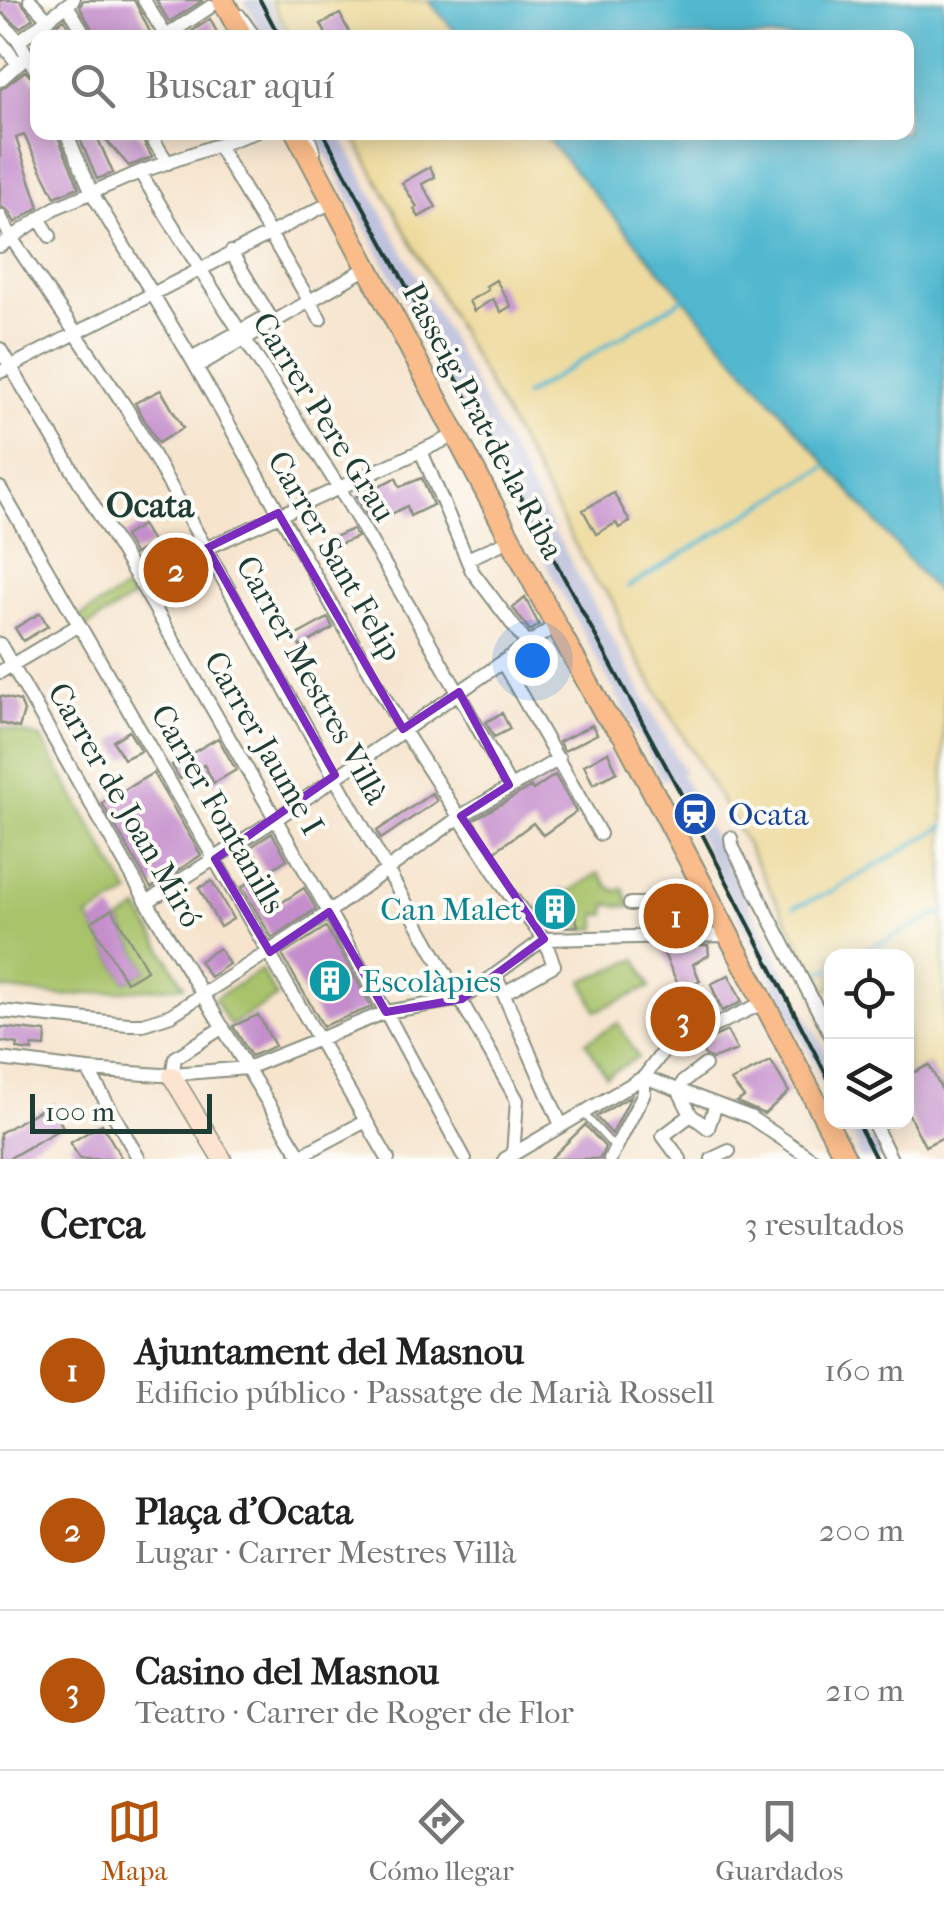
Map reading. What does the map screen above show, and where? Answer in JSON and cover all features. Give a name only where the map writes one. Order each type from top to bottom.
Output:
[{"type":"main road","points":[[217,4],[237,30]]},
{"type":"main road","points":[[238,6],[252,30]]},
{"type":"main road","name":"Passeig Prat de la Riba","points":[[306,140],[332,202],[556,625],[605,714],[623,734]]},
{"type":"main road","points":[[307,140],[617,706],[623,734],[844,1159]]},
{"type":"main road","points":[[556,625],[566,628],[576,640],[598,684],[617,706]]},
{"type":"street","points":[[30,0],[46,18]]},
{"type":"street","points":[[144,0],[162,30]]},
{"type":"street","points":[[32,30],[70,3],[84,30]]},
{"type":"street","points":[[177,30],[217,4]]},
{"type":"street","points":[[0,20],[19,41],[23,60]]},
{"type":"street","points":[[19,41],[30,32]]},
{"type":"street","points":[[0,41],[30,67]]},
{"type":"street","points":[[0,80],[23,60]]},
{"type":"street","name":"Carrer Sant Felip","points":[[69,140],[92,193],[403,729],[544,938]]},
{"type":"street","points":[[153,140],[168,163]]},
{"type":"street","points":[[6,242],[39,218],[222,140]]},
{"type":"street","points":[[220,148],[320,319]]},
{"type":"street","name":"Carrer Pere Grau","points":[[140,172],[338,488],[510,785]]},
{"type":"street","points":[[5,370],[332,202]]},
{"type":"street","name":"Carrer Mestres Villà","points":[[0,216],[6,242],[128,410],[517,1100],[512,1158]]},
{"type":"street","points":[[39,218],[50,236]]},
{"type":"street","points":[[231,252],[272,319]]},
{"type":"street","points":[[193,363],[358,273]]},
{"type":"street","name":"Carrer Jaume I","points":[[0,349],[5,370],[142,586],[466,1159]]},
{"type":"street","points":[[207,548],[456,435]]},
{"type":"street","points":[[421,452],[472,571],[528,644]]},
{"type":"street","name":"Carrer Fontanills","points":[[0,488],[388,1159]]},
{"type":"street","points":[[467,559],[503,543]]},
{"type":"street","points":[[6,668],[79,624]]},
{"type":"street","points":[[147,902],[276,819],[556,625]]},
{"type":"street","name":"Carrer de Joan Miró","points":[[0,644],[6,668],[301,1158]]},
{"type":"street","points":[[504,663],[600,834]]},
{"type":"street","points":[[0,1011],[142,1024],[171,1015],[329,912],[461,816],[559,759]]},
{"type":"street","points":[[731,838],[824,1022]]},
{"type":"street","points":[[630,904],[698,904]]},
{"type":"street","points":[[0,1058],[172,1076],[247,1068],[386,1012],[462,999],[544,938],[729,935]]},
{"type":"street","points":[[544,938],[554,965],[501,987],[561,1125]]},
{"type":"street","points":[[512,1158],[582,1112],[644,1078],[664,1049],[765,1002]]},
{"type":"street","points":[[222,1027],[175,1058],[172,1076],[222,1159]]},
{"type":"street","points":[[680,1085],[705,1065]]},
{"type":"street","points":[[88,1070],[139,1159]]},
{"type":"street","points":[[644,1078],[680,1085],[750,1116],[812,1159]]},
{"type":"street","points":[[614,1155],[644,1093],[644,1078]]},
{"type":"street","points":[[680,1085],[692,1115],[708,1128],[716,1104]]},
{"type":"street","points":[[680,1159],[663,1136],[692,1115]]},
{"type":"street","points":[[301,1158],[366,1120]]},
{"type":"street","points":[[876,1129],[891,1159]]},
{"type":"street","points":[[712,1159],[729,1151]]},
{"type":"lane","points":[[582,1112],[614,1155]]},
{"type":"highlighted area","points":[[278,513],[403,729],[459,692],[509,785],[461,816],[544,939],[462,999],[386,1012],[329,912],[270,952],[215,859],[335,775],[207,548]]},
{"type":"shaded area","points":[[244,0],[267,0],[283,30],[260,30]]},
{"type":"shaded area","points":[[319,140],[343,140],[684,771],[681,774],[824,1050],[824,1081],[668,778],[662,780]]},
{"type":"shaded area","points":[[849,1129],[864,1129],[885,1159],[860,1159],[856,1150],[859,1147]]},
{"type":"green space","points":[[134,584],[139,594],[82,630],[76,619]]},
{"type":"green space","points":[[0,727],[41,738],[130,894],[88,917],[126,982],[147,970],[120,921],[139,909],[184,986],[62,996],[0,989]]},
{"type":"green space","points":[[599,873],[609,887],[617,891],[623,888],[631,907],[607,904],[606,915],[597,914],[597,929],[580,929],[568,892]]},
{"type":"green space","points":[[637,959],[650,987],[596,1011],[583,981]]},
{"type":"green space","points":[[261,970],[277,997],[230,1026],[214,999]]},
{"type":"green space","points":[[618,1023],[638,1057],[606,1076],[586,1042]]},
{"type":"sand","points":[[271,0],[428,0],[454,30],[287,30]]},
{"type":"sand","points":[[356,140],[548,140],[944,601],[944,1094],[929,1065],[914,1072],[914,949],[824,949],[824,989],[742,836],[621,630],[607,592],[596,583]]},
{"type":"water","points":[[428,0],[944,0],[944,601],[548,140],[914,140],[914,30],[454,30]]},
{"type":"building","points":[[0,0],[20,0],[33,18],[20,28],[0,11]]},
{"type":"building","points":[[83,0],[134,0],[149,30],[93,30],[80,7]]},
{"type":"building","points":[[156,0],[201,0],[202,1],[169,22]]},
{"type":"building","points":[[340,14],[348,30],[324,30],[321,24]]},
{"type":"building","points":[[64,19],[70,30],[50,30]]},
{"type":"building","points":[[210,19],[216,30],[194,30]]},
{"type":"building","points":[[25,71],[30,76],[30,140],[59,140],[79,187],[55,197],[24,135],[16,138],[39,207],[15,223],[0,206],[0,90]]},
{"type":"building","points":[[80,140],[99,140],[113,173],[97,179]]},
{"type":"building","points":[[106,140],[142,140],[152,157],[129,166]]},
{"type":"building","points":[[430,167],[435,177],[422,184],[436,207],[419,217],[402,183]]},
{"type":"building","points":[[496,280],[511,306],[501,312],[493,299],[474,311],[469,301]]},
{"type":"building","points":[[161,390],[183,428],[158,443],[135,403]]},
{"type":"building","points":[[396,478],[400,487],[422,478],[433,505],[410,516],[407,506],[372,524],[356,496]]},
{"type":"building","points":[[614,493],[630,522],[619,528],[616,523],[596,534],[583,510]]},
{"type":"building","points":[[142,525],[153,543],[134,554],[124,536]]},
{"type":"building","points":[[352,529],[357,537],[324,551],[320,543]]},
{"type":"building","points":[[525,598],[539,625],[530,631],[513,608]]},
{"type":"building","points":[[40,613],[48,626],[23,641],[15,628]]},
{"type":"building","points":[[328,618],[333,628],[300,647],[295,636]]},
{"type":"building","points":[[0,696],[20,701],[24,711],[19,728],[0,723]]},
{"type":"building","points":[[502,713],[510,729],[494,737],[486,722]]},
{"type":"building","points":[[592,725],[597,734],[564,751],[559,742]]},
{"type":"building","points":[[129,731],[141,751],[124,759],[113,741]]},
{"type":"building","points":[[218,738],[236,770],[214,783],[204,765],[180,779],[172,765]]},
{"type":"building","points":[[608,752],[617,772],[593,784],[584,765]]},
{"type":"building","points":[[153,773],[201,855],[151,888],[102,803]]},
{"type":"building","points":[[555,775],[576,812],[543,835],[533,823],[494,852],[473,820]]},
{"type":"building","points":[[432,793],[437,801],[381,839],[377,831]]},
{"type":"building","points":[[272,833],[287,859],[266,873],[251,847]]},
{"type":"building","points":[[257,877],[275,907],[304,888],[316,909],[272,938],[242,887]]},
{"type":"building","points":[[212,881],[233,919],[220,927],[199,888]]},
{"type":"building","name":"Can Malet","points":[[562,888],[571,897],[578,926],[548,928],[534,910]]},
{"type":"building","points":[[112,909],[147,970],[126,982],[91,922]]},
{"type":"building","points":[[659,914],[692,914],[698,926],[659,926]]},
{"type":"building","name":"Escolàpies","points":[[326,927],[372,1007],[323,1026],[282,955]]},
{"type":"building","points":[[708,945],[709,955],[693,964],[700,981],[680,989],[661,947]]},
{"type":"building","points":[[219,948],[229,964],[210,977],[199,961]]},
{"type":"building","points":[[729,975],[742,1002],[722,1011],[711,984]]},
{"type":"building","points":[[258,1015],[275,1046],[251,1056],[233,1026]]},
{"type":"building","points":[[1,1027],[46,1032],[45,1047],[32,1046],[32,1051],[17,1049],[18,1044],[0,1041]]},
{"type":"building","points":[[727,1031],[737,1050],[713,1059],[705,1055],[698,1044]]},
{"type":"building","points":[[771,1061],[789,1092],[764,1114],[737,1102],[744,1097],[731,1081]]},
{"type":"building","points":[[929,1065],[944,1094],[944,1137],[925,1146],[914,1125],[914,1072]]},
{"type":"building","points":[[631,1096],[612,1134],[596,1117]]},
{"type":"building","points":[[50,1104],[63,1127],[8,1159],[0,1159],[0,1133]]},
{"type":"building","points":[[102,1124],[122,1159],[80,1159],[70,1143]]},
{"type":"building","points":[[585,1125],[605,1147],[600,1159],[550,1159]]},
{"type":"waterway","points":[[524,396],[684,298]]},
{"type":"waterway","points":[[628,587],[827,466]]},
{"type":"waterway","points":[[794,907],[829,893],[944,826]]},
{"type":"waterway","points":[[867,949],[944,912]]},
{"type":"waterway","points":[[816,974],[824,970]]},
{"type":"railway","points":[[260,0],[276,30]]},
{"type":"railway","points":[[327,140],[693,816],[824,1070]]},
{"type":"railway","points":[[861,1129],[876,1159]]},
{"type":"place","name":"Plaça d'Ocata","points":[[176,570]]},
{"type":"place","name":"Ocata","points":[[695,814]]},
{"type":"place","name":"Can Malet","points":[[555,909]]},
{"type":"place","name":"Ajuntament del Masnou","points":[[676,916]]},
{"type":"place","name":"Escolàpies","points":[[330,981]]},
{"type":"place","name":"Casino del Masnou","points":[[683,1019]]},
{"type":"district","name":"Ocata","points":[[150,505]]}]
